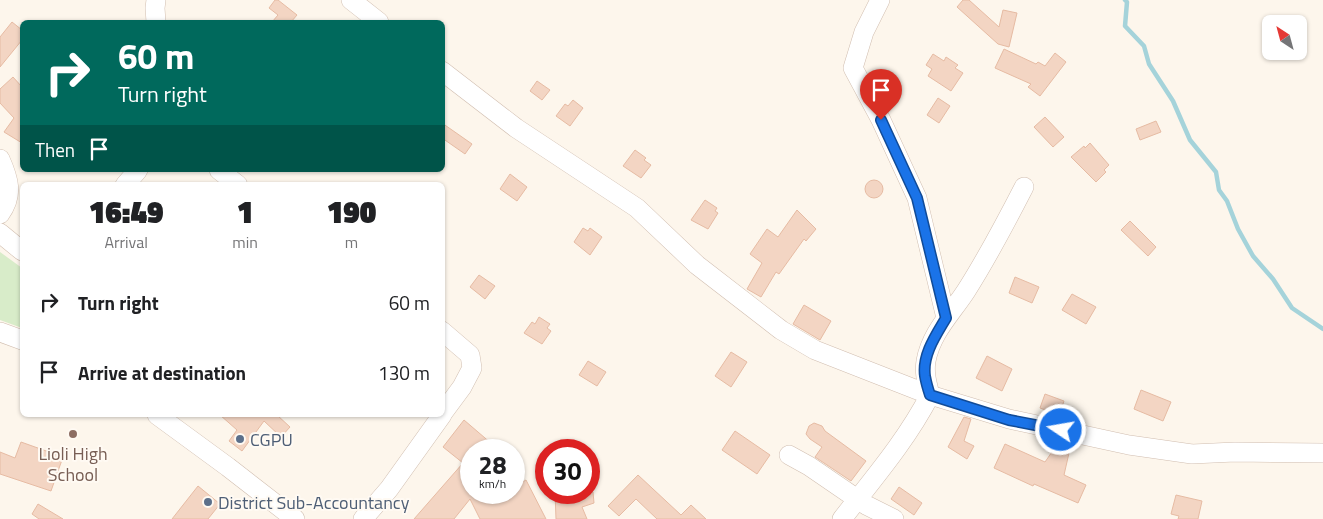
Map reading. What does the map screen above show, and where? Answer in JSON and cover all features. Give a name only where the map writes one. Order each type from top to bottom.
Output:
[{"type":"street","points":[[351,0],[376,20]]},
{"type":"street","points":[[880,0],[864,32],[854,68],[881,120],[917,198],[946,318]]},
{"type":"street","points":[[445,73],[516,128],[637,208],[697,265],[781,330],[815,350],[930,395],[1009,420],[1129,445],[1192,454],[1235,452],[1323,454]]},
{"type":"street","points":[[0,159],[9,180],[7,205],[0,214]]},
{"type":"street","points":[[128,182],[136,172]]},
{"type":"street","points":[[222,172],[234,182]]},
{"type":"street","points":[[842,519],[918,419],[930,395],[925,375],[926,360],[934,337],[965,292],[1008,218],[1024,186]]},
{"type":"street","points":[[0,233],[20,249]]},
{"type":"street","points":[[0,332],[20,339]]},
{"type":"street","points":[[445,334],[470,355],[472,368],[462,387],[445,410]]},
{"type":"street","points":[[159,417],[295,519]]},
{"type":"street","points":[[363,519],[389,489],[440,417]]},
{"type":"street","points":[[789,455],[809,466],[857,500],[894,519]]},
{"type":"green space","points":[[0,252],[20,267],[20,327],[0,320]]},
{"type":"building","points":[[275,0],[278,0],[297,15],[293,20],[274,20],[278,15],[269,8]]},
{"type":"building","points":[[963,0],[969,0],[999,27],[1003,10],[1017,13],[1009,47],[998,44],[957,7]]},
{"type":"building","points":[[12,22],[20,28],[20,42],[0,67],[0,37]]},
{"type":"building","points":[[1004,49],[1036,64],[1038,62],[1045,66],[1055,53],[1066,62],[1040,96],[1028,87],[1031,84],[995,68]]},
{"type":"building","points":[[933,54],[944,61],[946,57],[958,65],[955,68],[963,73],[951,91],[928,76],[932,69],[926,65]]},
{"type":"building","points":[[13,77],[20,85],[20,142],[4,132],[14,118],[0,103],[0,89]]},
{"type":"building","points":[[537,81],[550,90],[542,100],[530,91]]},
{"type":"building","points":[[938,98],[950,106],[939,123],[927,115]]},
{"type":"building","points":[[573,100],[583,108],[570,126],[556,116],[565,104],[568,106]]},
{"type":"building","points":[[1045,117],[1064,137],[1053,147],[1034,127]]},
{"type":"building","points":[[1156,121],[1161,132],[1140,140],[1136,129]]},
{"type":"building","points":[[445,125],[472,144],[465,154],[445,140]]},
{"type":"building","points":[[1090,143],[1109,165],[1104,170],[1106,172],[1096,182],[1071,157]]},
{"type":"building","points":[[635,150],[646,158],[644,160],[651,165],[641,178],[623,166]]},
{"type":"building","points":[[510,174],[527,187],[517,201],[500,189]]},
{"type":"building","points":[[874,180],[880,183],[883,189],[880,195],[874,198],[868,195],[865,189],[868,183]]},
{"type":"building","points":[[705,200],[717,208],[715,211],[718,213],[708,229],[691,220]]},
{"type":"building","points":[[797,210],[816,229],[806,241],[804,239],[779,274],[776,272],[761,297],[747,289],[762,263],[750,254],[767,229],[778,237]]},
{"type":"building","points":[[1130,221],[1156,247],[1148,256],[1121,230]]},
{"type":"building","points":[[583,228],[588,231],[590,228],[602,237],[590,255],[574,242]]},
{"type":"building","points":[[479,275],[495,286],[485,299],[470,287]]},
{"type":"building","points":[[1015,277],[1039,287],[1032,303],[1009,293]]},
{"type":"building","points":[[1072,294],[1096,307],[1086,324],[1062,310]]},
{"type":"building","points":[[804,305],[831,321],[820,340],[793,324]]},
{"type":"building","points":[[539,317],[550,324],[547,328],[551,331],[542,344],[524,333],[532,322],[535,324]]},
{"type":"building","points":[[731,352],[747,362],[731,387],[715,376]]},
{"type":"building","points":[[987,356],[1012,369],[1002,391],[976,378]]},
{"type":"building","points":[[588,361],[606,372],[597,386],[579,375]]},
{"type":"building","points":[[1141,390],[1171,402],[1163,421],[1134,409]]},
{"type":"building","points":[[1045,394],[1064,401],[1059,415],[1040,408]]},
{"type":"building","points":[[222,417],[279,417],[290,427],[281,437],[264,421],[242,451],[229,441],[237,430]]},
{"type":"building","points":[[964,417],[971,419],[964,441],[974,446],[967,459],[948,447]]},
{"type":"building","points":[[464,420],[486,439],[460,439],[460,461],[443,447]]},
{"type":"building","points":[[814,423],[822,426],[825,431],[866,461],[851,481],[815,457],[822,447],[806,434],[809,426]]},
{"type":"building","points":[[735,431],[770,455],[757,474],[722,450]]},
{"type":"building","points":[[21,442],[63,457],[51,491],[0,474],[0,452],[15,458]]},
{"type":"building","points":[[1005,444],[1045,462],[1054,449],[1069,453],[1064,475],[1086,485],[1078,503],[1034,484],[1033,486],[994,468]]},
{"type":"building","points":[[460,466],[460,504],[466,504],[454,519],[414,519]]},
{"type":"building","points":[[638,475],[681,515],[691,505],[706,519],[657,519],[636,499],[619,516],[608,506]]},
{"type":"building","points":[[526,480],[535,498],[535,504],[538,504],[546,519],[480,519],[472,504],[525,504]]},
{"type":"building","name":"District Sub-Accountancy","points":[[198,486],[220,504],[208,519],[172,519]]},
{"type":"building","points":[[899,487],[922,503],[914,515],[891,499]]},
{"type":"building","points":[[1176,495],[1202,501],[1198,519],[1178,519],[1179,516],[1171,514]]},
{"type":"building","points":[[38,504],[63,519],[39,519],[32,514]]},
{"type":"building","points":[[555,504],[591,504],[582,507],[587,519],[556,519]]},
{"type":"waterway","points":[[1125,0],[1127,2],[1125,26],[1144,46],[1149,64],[1173,101],[1190,140],[1216,172],[1219,190],[1227,201],[1238,229],[1253,256],[1273,279],[1292,308],[1323,329]]},
{"type":"place","name":"Lioli High School","points":[[73,434]]},
{"type":"place","name":"CGPU","points":[[240,439]]},
{"type":"place","name":"District Sub-Accountancy","points":[[208,502]]},
{"type":"route","points":[[881,120],[917,198],[946,318],[934,337],[926,360],[925,375],[930,395],[1009,420],[1061,430]]}]
